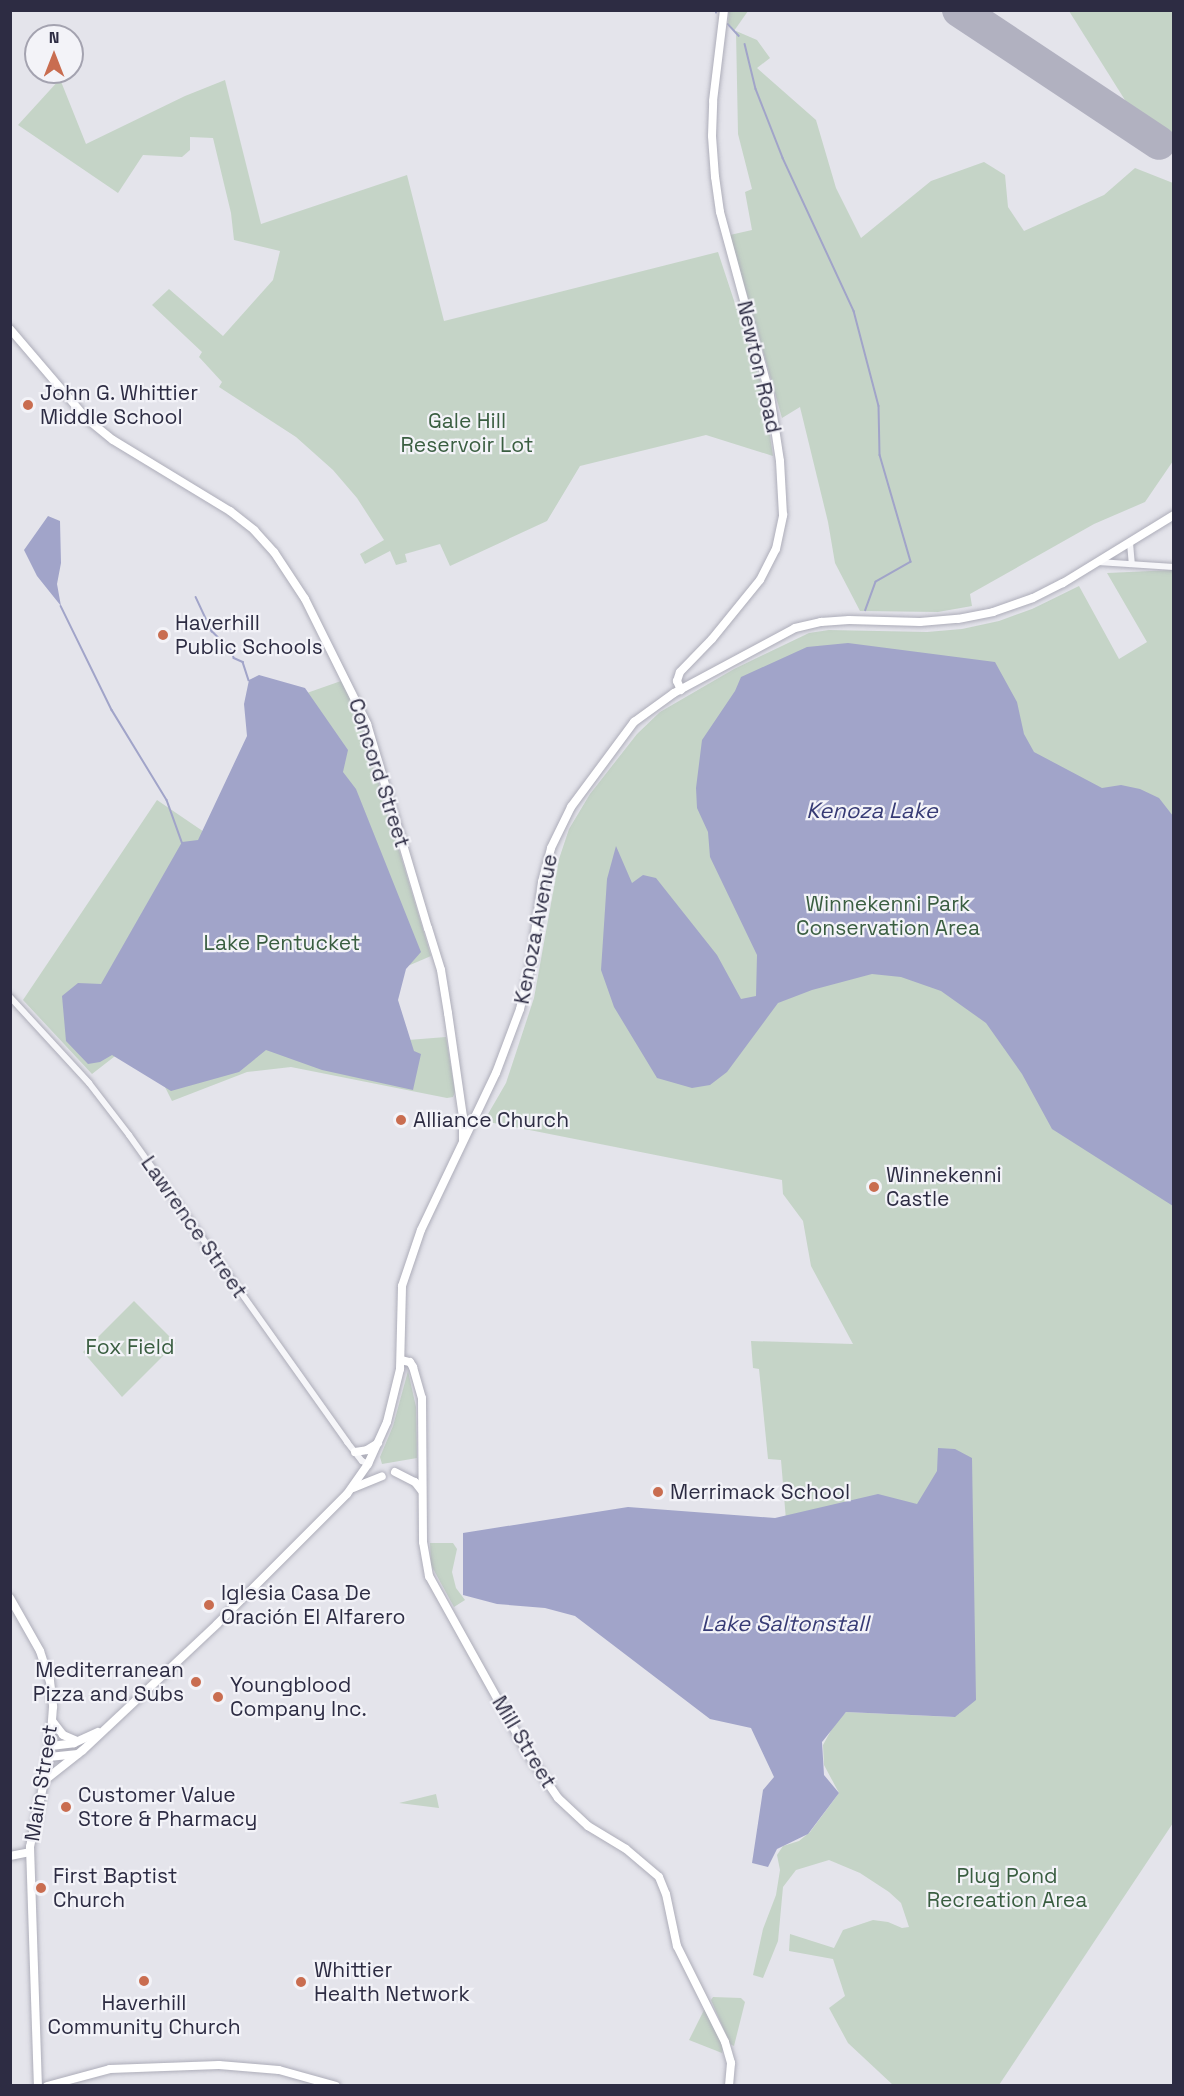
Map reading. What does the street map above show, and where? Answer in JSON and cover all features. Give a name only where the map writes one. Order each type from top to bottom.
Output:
[{"type":"main road","name":"Newton Road","points":[[684,688],[677,681],[680,672],[748,596],[767,570],[779,539],[784,502],[770,396],[720,213],[715,177],[713,101],[724,10]]},
{"type":"main road","name":"Concord Street","points":[[10,329],[90,422],[113,440],[230,511],[254,531],[274,552],[305,599],[367,724],[441,970],[463,1117],[464,1141]]},
{"type":"main road","name":"Kenoza Avenue","points":[[45,1780],[78,1754],[99,1731],[180,1660],[352,1488],[368,1464],[391,1410],[401,1360],[399,1309],[402,1286],[421,1230],[496,1073],[520,1009],[530,969],[542,882],[551,848],[571,807],[634,722],[684,688],[795,628],[821,622],[849,620],[920,622],[958,620],[993,612],[1033,598],[1130,543],[1173,515]]},
{"type":"main road","name":"Mill Street","points":[[401,1360],[411,1363],[419,1384],[423,1412],[423,1542],[429,1576],[528,1754],[569,1809],[588,1826],[656,1872],[663,1886],[677,1946],[725,2042],[731,2063],[729,2085]]},
{"type":"main road","points":[[355,1452],[367,1450],[379,1442]]},
{"type":"main road","points":[[395,1472],[415,1482],[423,1493]]},
{"type":"main road","points":[[352,1488],[382,1476]]},
{"type":"main road","name":"Main Street","points":[[10,1598],[34,1637],[45,1663],[52,1692],[51,1746],[31,1834],[30,1852],[38,2085]]},
{"type":"main road","points":[[53,1722],[63,1735],[78,1741]]},
{"type":"main road","name":"Kenoza Avenue","points":[[51,1746],[78,1741],[99,1731]]},
{"type":"main road","points":[[49,1756],[78,1754]]},
{"type":"main road","points":[[10,1856],[30,1852]]},
{"type":"main road","points":[[47,2085],[110,2068],[219,2065],[279,2070],[336,2085]]},
{"type":"street","points":[[1130,543],[1131,564]]},
{"type":"street","points":[[1097,562],[1173,567]]},
{"type":"street","name":"Lawrence Street","points":[[10,997],[89,1083],[137,1145],[355,1452],[368,1464]]},
{"type":"green space","points":[[729,11],[748,11],[734,31],[728,24]]},
{"type":"green space","points":[[1069,11],[1173,11],[1173,141],[1135,116]]},
{"type":"green space","points":[[736,31],[757,40],[770,58],[757,68],[816,120],[836,188],[861,238],[931,181],[984,162],[1005,175],[1008,207],[1024,231],[1104,195],[1135,168],[1173,183],[1173,461],[1145,502],[1094,524],[970,594],[972,606],[938,612],[860,611],[835,563],[828,522],[800,407],[782,418],[730,235],[752,230],[745,192],[752,189],[738,134]]},
{"type":"green space","name":"Gale Hill Reservoir Lot","points":[[225,80],[261,224],[407,175],[444,321],[718,252],[763,389],[773,456],[706,435],[580,466],[547,521],[450,566],[440,544],[405,554],[407,562],[396,565],[390,551],[365,564],[360,554],[384,540],[357,498],[333,470],[296,437],[219,387],[222,382],[199,357],[202,352],[152,305],[169,289],[223,336],[273,280],[280,251],[234,240],[231,213],[213,138],[190,137],[190,150],[182,157],[143,155],[118,193],[18,125],[55,84],[62,84],[86,144],[185,96]]},
{"type":"green space","name":"Winnekenni Park Conservation Area","points":[[1173,570],[1173,1823],[999,2085],[893,2085],[848,2043],[829,2008],[845,1996],[833,1959],[789,1951],[790,1934],[834,1948],[843,1930],[873,1920],[888,1922],[902,1928],[909,1927],[901,1903],[889,1892],[860,1873],[829,1860],[796,1870],[783,1887],[778,1941],[763,1978],[753,1975],[763,1929],[776,1895],[780,1870],[777,1855],[783,1846],[799,1841],[810,1832],[839,1793],[824,1765],[823,1745],[834,1725],[846,1712],[953,1717],[960,1713],[940,1475],[918,1510],[786,1520],[781,1460],[768,1459],[759,1369],[753,1368],[751,1341],[853,1344],[811,1266],[803,1221],[783,1194],[782,1180],[484,1121],[506,1083],[534,998],[559,859],[569,829],[590,794],[637,734],[660,712],[734,669],[809,633],[829,630],[927,632],[962,629],[999,621],[1032,609],[1079,586],[1119,659],[1147,642],[1107,573]]},
{"type":"green space","name":"Lake Pentucket","points":[[341,681],[358,714],[431,956],[403,968],[396,1001],[408,1040],[446,1037],[455,1092],[453,1097],[447,1098],[291,1067],[247,1072],[172,1101],[163,1083],[119,1053],[92,1074],[23,1000],[157,800],[213,838],[304,694]]},
{"type":"green space","name":"Fox Field","points":[[134,1301],[176,1343],[122,1397],[83,1352]]},
{"type":"green space","points":[[408,1371],[416,1407],[417,1458],[382,1464],[380,1457],[393,1426]]},
{"type":"green space","points":[[430,1543],[453,1543],[457,1549],[452,1572],[456,1588],[465,1600],[454,1607],[431,1565]]},
{"type":"green space","points":[[436,1794],[439,1808],[399,1803]]},
{"type":"green space","points":[[713,1997],[741,1998],[745,2002],[734,2046],[730,2044],[711,2000]]},
{"type":"green space","points":[[705,2008],[724,2046],[722,2053],[689,2040]]},
{"type":"water","points":[[48,516],[60,521],[61,563],[57,584],[61,606],[37,576],[24,550]]},
{"type":"water","name":"Kenoza Lake","points":[[848,643],[995,662],[1017,702],[1024,734],[1034,752],[1102,788],[1121,785],[1140,789],[1159,798],[1173,816],[1173,1206],[1052,1129],[1022,1074],[986,1023],[941,991],[901,977],[872,974],[812,990],[778,1003],[727,1072],[710,1085],[692,1088],[657,1078],[614,1007],[601,970],[607,879],[616,846],[632,883],[643,875],[656,878],[717,955],[741,999],[756,996],[757,955],[710,857],[708,832],[697,808],[696,788],[702,740],[735,691],[741,677],[807,647]]},
{"type":"water","name":"Lake Pentucket","points":[[259,675],[305,688],[348,750],[343,772],[356,789],[421,952],[406,969],[398,1000],[414,1051],[421,1054],[413,1090],[322,1070],[266,1050],[239,1072],[171,1091],[112,1055],[100,1062],[88,1064],[66,1041],[62,996],[78,983],[101,984],[182,842],[198,840],[247,736],[244,704],[249,680]]},
{"type":"water","name":"Lake Saltonstall","points":[[938,1448],[955,1449],[972,1458],[976,1700],[955,1717],[846,1712],[822,1742],[824,1775],[839,1793],[808,1834],[777,1849],[768,1867],[752,1863],[763,1790],[774,1777],[751,1728],[710,1719],[575,1616],[545,1608],[497,1604],[463,1595],[463,1533],[628,1507],[775,1518],[878,1494],[917,1504],[937,1471]]},
{"type":"waterway","points":[[728,24],[739,36]]},
{"type":"waterway","points":[[745,44],[756,89],[783,158],[854,311],[879,406],[880,455],[911,562],[876,582],[866,610]]},
{"type":"waterway","points":[[196,597],[212,631],[233,652],[234,658],[243,662],[249,680]]},
{"type":"waterway","points":[[61,606],[112,710],[167,800],[182,842]]},
{"type":"runway","points":[[959,10],[1159,143]]},
{"type":"place","name":"John G. Whittier Middle School","points":[[28,405]]},
{"type":"place","name":"Haverhill Public Schools","points":[[163,635]]},
{"type":"place","name":"Alliance Church","points":[[401,1120]]},
{"type":"place","name":"Winnekenni Castle","points":[[874,1187]]},
{"type":"place","name":"Merrimack School","points":[[658,1492]]},
{"type":"place","name":"Iglesia Casa De Oración El Alfarero","points":[[209,1605]]},
{"type":"place","name":"Mediterranean Pizza and Subs","points":[[196,1682]]},
{"type":"place","name":"Youngblood Company Inc.","points":[[218,1697]]},
{"type":"place","name":"Customer Value Store & Pharmacy","points":[[66,1807]]},
{"type":"place","name":"First Baptist Church","points":[[41,1888]]},
{"type":"place","name":"Haverhill Community Church","points":[[144,1981]]},
{"type":"place","name":"Whittier Health Network","points":[[301,1982]]},
{"type":"park label","name":"Plug Pond Recreation Area","points":[[1007,1888]]}]
